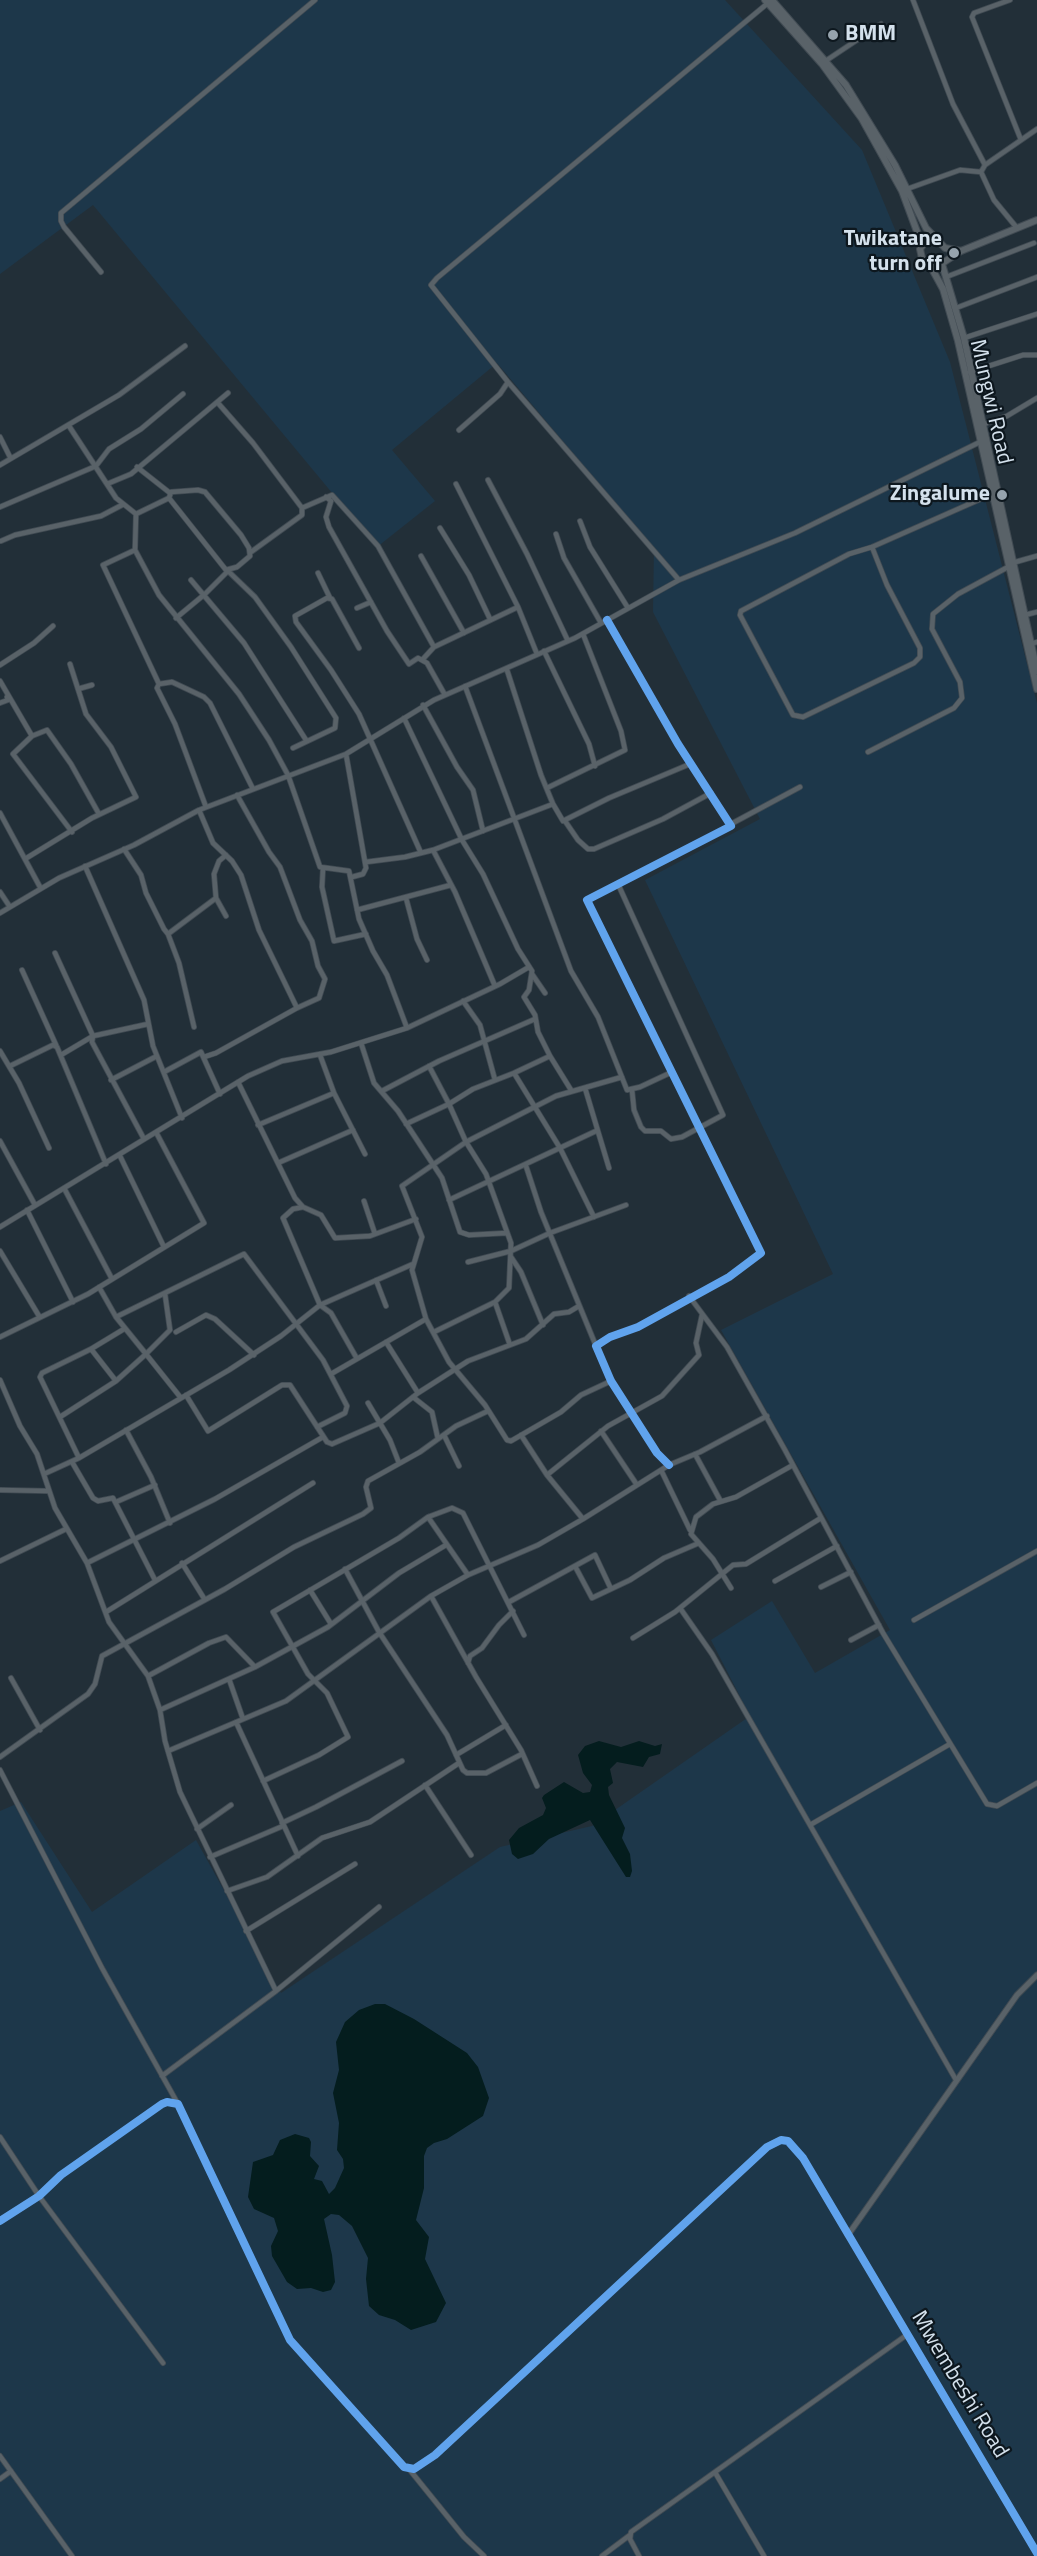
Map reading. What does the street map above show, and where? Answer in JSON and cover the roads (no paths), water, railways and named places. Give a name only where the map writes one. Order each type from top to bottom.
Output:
[{"type":"main road","points":[[768,1],[827,60],[873,125],[923,223],[936,240],[945,248],[961,251]]},
{"type":"main road","points":[[768,1],[822,64],[846,97],[905,190],[922,245],[920,259],[931,267],[961,251],[1037,220]]},
{"type":"main road","points":[[922,245],[936,240]]},
{"type":"main road","points":[[943,261],[945,248]]},
{"type":"main road","name":"Mungwi Road","points":[[943,261],[964,338],[992,494],[1010,565],[1034,643],[1037,671]]},
{"type":"main road","name":"Mungwi Road","points":[[931,267],[943,289],[949,309],[983,441],[1037,689]]},
{"type":"street","points":[[101,272],[64,227],[61,213],[315,0]]},
{"type":"street","points":[[913,0],[953,104],[985,165]]},
{"type":"street","points":[[1010,0],[974,13],[972,17],[1021,140]]},
{"type":"street","points":[[679,580],[508,382],[431,285],[768,1]]},
{"type":"street","points":[[827,60],[881,24]]},
{"type":"street","points":[[981,172],[985,165],[1037,129]]},
{"type":"street","points":[[905,190],[960,170],[981,172]]},
{"type":"street","points":[[981,172],[994,200],[1017,228]]},
{"type":"street","points":[[946,277],[1034,243]]},
{"type":"street","points":[[957,308],[1037,277]]},
{"type":"street","points":[[964,338],[1037,314]]},
{"type":"street","points":[[0,465],[10,457],[69,426],[119,395],[185,346]]},
{"type":"street","points":[[970,372],[1023,355],[1037,355]]},
{"type":"street","points":[[459,430],[500,394],[508,382]]},
{"type":"street","points":[[107,484],[130,474],[228,393]]},
{"type":"street","points":[[0,507],[96,466],[109,449],[141,429],[183,394]]},
{"type":"street","points":[[981,425],[1007,416],[1037,398]]},
{"type":"street","points":[[176,618],[228,571],[243,563],[251,552],[302,515],[302,508],[253,443],[218,403]]},
{"type":"street","points":[[69,426],[122,505],[136,514]]},
{"type":"street","points":[[0,436],[10,457]]},
{"type":"street","points":[[0,913],[40,887],[124,849],[199,810],[346,754],[372,740],[423,705],[507,670],[583,634],[679,580],[795,533],[983,441]]},
{"type":"street","points":[[137,467],[170,495],[220,564],[255,597],[291,647],[336,718],[335,728],[293,748]]},
{"type":"street","points":[[488,480],[527,554],[568,641]]},
{"type":"street","points":[[456,484],[518,607],[537,654]]},
{"type":"street","points":[[136,514],[170,495],[198,490],[210,496],[241,535],[251,552]]},
{"type":"street","points":[[872,547],[887,585],[920,648],[920,657],[914,663],[803,717],[793,715],[740,615],[741,611],[849,555],[992,494]]},
{"type":"street","points":[[302,508],[332,495],[378,546],[434,647]]},
{"type":"street","points":[[326,497],[331,501],[326,517],[329,527],[371,602],[409,664],[418,658],[423,659]]},
{"type":"street","points":[[1,541],[15,535],[101,516],[122,505]]},
{"type":"street","points":[[136,514],[135,550],[146,575],[176,618],[248,706],[288,775],[318,863],[323,868],[347,870],[352,877],[357,910],[366,934],[387,975],[407,1028]]},
{"type":"street","points":[[580,521],[590,547],[628,608]]},
{"type":"street","points":[[440,528],[469,574],[490,619]]},
{"type":"street","points":[[556,534],[564,558],[601,623]]},
{"type":"street","points":[[135,550],[103,565],[159,684],[157,688],[175,724],[206,807]]},
{"type":"street","points":[[421,556],[464,633]]},
{"type":"street","points":[[868,752],[954,708],[962,698],[960,682],[932,629],[933,614],[958,594],[1010,565],[1037,556]]},
{"type":"street","points":[[318,573],[359,648]]},
{"type":"street","points":[[191,580],[244,643],[306,740]]},
{"type":"street","points":[[330,598],[294,618],[343,688],[372,740],[421,853]]},
{"type":"street","points":[[357,608],[371,602]]},
{"type":"street","points":[[423,659],[434,647],[518,607]]},
{"type":"street","points":[[1025,615],[1037,612]]},
{"type":"street","points":[[607,620],[690,764],[731,824]]},
{"type":"street","points":[[0,665],[34,643],[53,626]]},
{"type":"street","points":[[547,788],[621,755],[626,747],[583,634]]},
{"type":"street","points":[[544,651],[589,744],[595,766]]},
{"type":"street","points":[[423,659],[445,695]]},
{"type":"street","points":[[25,859],[99,814],[134,800],[136,793],[105,736],[86,714],[70,664]]},
{"type":"street","points":[[507,670],[553,804],[561,820],[565,821],[578,840],[588,849],[594,849],[663,819],[711,793]]},
{"type":"street","points":[[0,681],[7,697],[33,736]]},
{"type":"street","points":[[159,684],[172,682],[204,697],[210,703],[253,789]]},
{"type":"street","points":[[78,689],[92,685]]},
{"type":"street","points":[[465,686],[572,971],[604,1029],[627,1090],[632,1090],[672,1072]]},
{"type":"street","points":[[0,703],[8,700],[7,697]]},
{"type":"street","points":[[423,705],[457,767],[473,790],[483,831]]},
{"type":"street","points":[[404,718],[462,840],[483,873],[532,974],[545,993]]},
{"type":"street","points":[[72,832],[13,754],[33,736],[47,730],[71,764],[99,814]]},
{"type":"street","points":[[346,754],[366,862],[365,872],[352,877]]},
{"type":"street","points":[[565,821],[609,798],[690,764]]},
{"type":"street","points":[[596,1346],[610,1337],[638,1327],[689,1296],[729,1277],[761,1253],[586,900],[730,827],[731,824],[800,787]]},
{"type":"street","points":[[204,1057],[216,1053],[319,998],[325,979],[318,966],[312,941],[297,911],[280,867],[237,795]]},
{"type":"street","points":[[366,862],[433,850],[553,804]]},
{"type":"street","points":[[199,810],[213,843],[226,855],[241,875],[259,930],[297,1008]]},
{"type":"street","points":[[0,813],[40,887]]},
{"type":"street","points":[[124,849],[141,875],[146,893],[168,934],[179,963],[194,1027]]},
{"type":"street","points":[[433,850],[451,885],[495,986]]},
{"type":"street","points":[[226,855],[214,869],[216,898],[226,916]]},
{"type":"street","points":[[85,866],[142,993],[157,1056],[182,1118]]},
{"type":"street","points":[[323,868],[322,887],[334,941],[366,934]]},
{"type":"street","points":[[618,884],[723,1115],[700,1128],[671,1138],[656,1129],[645,1131],[634,1110],[632,1090]]},
{"type":"street","points":[[357,910],[451,885]]},
{"type":"street","points":[[0,892],[10,907]]},
{"type":"street","points":[[168,934],[216,898]]},
{"type":"street","points":[[406,898],[417,939],[427,960]]},
{"type":"street","points":[[56,953],[93,1036],[92,1042],[144,1139]]},
{"type":"street","points":[[0,1227],[157,1134],[238,1082],[276,1063],[320,1055],[407,1028],[529,967]]},
{"type":"street","points":[[22,970],[61,1054],[106,1164]]},
{"type":"street","points":[[532,974],[529,990],[524,997],[550,1056],[571,1090]]},
{"type":"street","points":[[463,1001],[480,1025],[483,1043],[495,1080]]},
{"type":"street","points":[[382,1091],[429,1066],[535,1019]]},
{"type":"street","points":[[61,1054],[93,1036],[148,1024]]},
{"type":"street","points":[[361,1042],[374,1083],[406,1124],[442,1178],[456,1225],[464,1234],[507,1233]]},
{"type":"street","points":[[10,1066],[56,1045]]},
{"type":"street","points":[[0,1052],[10,1066],[49,1148]]},
{"type":"street","points":[[164,1072],[196,1052],[201,1052],[220,1094]]},
{"type":"street","points":[[320,1055],[334,1093],[365,1154]]},
{"type":"street","points":[[111,1080],[157,1056]]},
{"type":"street","points":[[406,1124],[449,1104],[473,1089],[550,1056]]},
{"type":"street","points":[[429,1066],[466,1142],[489,1182],[511,1251],[508,1271],[509,1288],[495,1302],[434,1332]]},
{"type":"street","points":[[514,1073],[560,1148],[594,1217]]},
{"type":"street","points":[[611,1381],[580,1395],[561,1412],[508,1442],[488,1411],[454,1369],[426,1320],[414,1280],[412,1264],[422,1243],[416,1219],[402,1186],[466,1142],[571,1090],[622,1077]]},
{"type":"street","points":[[238,1082],[291,1192],[303,1207],[321,1215],[337,1239],[375,1234],[416,1219]]},
{"type":"street","points":[[585,1088],[596,1131],[609,1168]]},
{"type":"street","points":[[258,1125],[334,1093]]},
{"type":"street","points":[[278,1163],[353,1130]]},
{"type":"street","points":[[449,1200],[526,1166],[596,1131]]},
{"type":"street","points":[[0,1337],[39,1316],[73,1302],[202,1225],[204,1221],[157,1134]]},
{"type":"street","points":[[0,1141],[35,1205]]},
{"type":"street","points":[[120,1156],[164,1247]]},
{"type":"street","points":[[526,1166],[550,1233],[611,1381],[657,1453],[669,1465]]},
{"type":"street","points":[[64,1188],[112,1279]]},
{"type":"street","points":[[364,1201],[375,1234]]},
{"type":"street","points":[[468,1262],[511,1251],[550,1233],[626,1205]]},
{"type":"street","points":[[303,1207],[293,1209],[283,1218],[320,1305],[331,1313],[356,1357]]},
{"type":"street","points":[[27,1209],[73,1302]]},
{"type":"street","points":[[0,1251],[39,1316]]},
{"type":"street","points":[[116,1317],[244,1254],[297,1323],[331,1374],[347,1410],[316,1427]]},
{"type":"street","points":[[511,1257],[521,1272],[529,1298],[543,1325]]},
{"type":"street","points":[[44,1474],[72,1462],[254,1355],[320,1305],[412,1264]]},
{"type":"street","points":[[376,1280],[386,1306]]},
{"type":"street","points":[[99,1287],[124,1329],[156,1364],[181,1398]]},
{"type":"street","points":[[60,1417],[116,1381],[170,1330],[165,1294]]},
{"type":"street","points":[[689,1296],[720,1337],[767,1416],[879,1625],[987,1804],[997,1806],[1037,1783]]},
{"type":"street","points":[[495,1302],[510,1345]]},
{"type":"street","points":[[186,1395],[208,1431],[286,1384],[303,1403],[323,1437],[332,1444],[380,1423],[454,1369],[493,1349],[526,1339],[554,1314],[568,1312],[579,1306]]},
{"type":"street","points":[[176,1332],[206,1315],[215,1319],[254,1355]]},
{"type":"street","points":[[547,1475],[577,1453],[601,1431],[632,1411],[662,1396],[699,1355],[696,1343],[702,1315]]},
{"type":"street","points":[[331,1374],[356,1357],[426,1320]]},
{"type":"street","points":[[79,1458],[40,1377],[42,1373],[91,1349],[124,1329]]},
{"type":"street","points":[[386,1342],[416,1395],[432,1412],[438,1439]]},
{"type":"street","points":[[91,1349],[116,1381]]},
{"type":"street","points":[[0,1380],[44,1474],[48,1491],[66,1529],[87,1563],[106,1612],[123,1645],[148,1676],[160,1710],[168,1751],[180,1792],[276,1991]]},
{"type":"street","points":[[368,1403],[399,1463]]},
{"type":"street","points":[[0,1757],[88,1694],[95,1684],[100,1659],[205,1600],[294,1546],[363,1514],[370,1508],[366,1487],[368,1480],[488,1411]]},
{"type":"street","points":[[168,1751],[286,1701],[431,1596],[468,1575],[538,1545],[669,1465],[767,1416]]},
{"type":"street","points":[[126,1430],[155,1485],[170,1523]]},
{"type":"street","points":[[601,1431],[637,1485]]},
{"type":"street","points":[[444,1435],[459,1466]]},
{"type":"street","points":[[521,1435],[547,1475],[583,1519]]},
{"type":"street","points":[[87,1563],[170,1523],[323,1437]]},
{"type":"street","points":[[695,1454],[720,1500]]},
{"type":"street","points":[[72,1462],[93,1498],[98,1501],[111,1497],[116,1502],[155,1580]]},
{"type":"street","points":[[691,1532],[700,1512],[720,1500],[744,1493],[793,1465]]},
{"type":"street","points":[[661,1470],[691,1532],[731,1588]]},
{"type":"street","points":[[106,1612],[313,1483]]},
{"type":"street","points":[[116,1502],[155,1485]]},
{"type":"street","points":[[0,1490],[48,1491]]},
{"type":"street","points":[[263,1781],[319,1755],[348,1737],[327,1694],[314,1680],[273,1612],[409,1532],[428,1517],[452,1508],[463,1513],[524,1635]]},
{"type":"street","points":[[428,1517],[468,1575]]},
{"type":"street","points":[[633,1638],[680,1608],[723,1575],[732,1565],[746,1564],[821,1518]]},
{"type":"street","points":[[0,1562],[66,1529]]},
{"type":"street","points":[[576,1568],[590,1597],[611,1589],[664,1558],[699,1544]]},
{"type":"street","points":[[160,1710],[255,1667],[293,1647],[362,1603],[399,1573],[446,1545]]},
{"type":"street","points":[[775,1581],[837,1546]]},
{"type":"street","points":[[914,1620],[1037,1551]]},
{"type":"street","points":[[509,1602],[595,1556],[611,1589]]},
{"type":"street","points":[[182,1563],[205,1600]]},
{"type":"street","points":[[345,1569],[379,1632],[447,1735],[459,1763],[467,1773],[486,1773],[522,1754]]},
{"type":"street","points":[[821,1587],[851,1572]]},
{"type":"street","points":[[310,1590],[331,1624]]},
{"type":"street","points":[[431,1596],[506,1725],[537,1786]]},
{"type":"street","points":[[680,1608],[698,1631],[956,2080]]},
{"type":"street","points":[[468,1663],[470,1656],[482,1648],[499,1624],[513,1611]]},
{"type":"street","points":[[851,1640],[879,1625]]},
{"type":"street","points":[[148,1676],[209,1643],[226,1637],[255,1667]]},
{"type":"street","points":[[11,1678],[40,1730]]},
{"type":"street","points":[[229,1679],[243,1719]]},
{"type":"street","points":[[236,1722],[298,1856]]},
{"type":"street","points":[[456,1755],[506,1725]]},
{"type":"street","points":[[810,1825],[950,1744]]},
{"type":"street","points":[[210,1857],[282,1824],[402,1761]]},
{"type":"street","points":[[227,1891],[267,1877],[322,1838],[370,1822],[459,1763]]},
{"type":"street","points":[[0,1770],[82,1930],[178,2104],[290,2340],[404,2467],[410,2469],[464,2537],[484,2556]]},
{"type":"street","points":[[424,1785],[471,1855]]},
{"type":"street","points":[[197,1829],[231,1805]]},
{"type":"street","points":[[246,1931],[355,1864]]},
{"type":"street","points":[[162,2076],[276,1991],[379,1907]]},
{"type":"street","points":[[848,2235],[1017,1995],[1037,1976]]},
{"type":"street","points":[[0,2221],[39,2196],[60,2175],[162,2104],[167,2102],[178,2104]]},
{"type":"street","points":[[0,2137],[39,2196],[163,2363]]},
{"type":"street","name":"Mwembeshi Road","points":[[410,2469],[419,2468],[435,2454],[775,2142],[788,2141],[795,2146],[1037,2553]]},
{"type":"street","points":[[602,2556],[908,2334]]},
{"type":"street","points":[[0,2456],[72,2556]]},
{"type":"street","points":[[0,2479],[11,2471]]},
{"type":"street","points":[[716,2474],[764,2556]]},
{"type":"street","points":[[630,2535],[639,2556]]},
{"type":"place","name":"BMM","points":[[833,35]]},
{"type":"place","name":"Twikatane turn off","points":[[954,253]]},
{"type":"place","name":"Zingalume","points":[[1002,495]]}]
